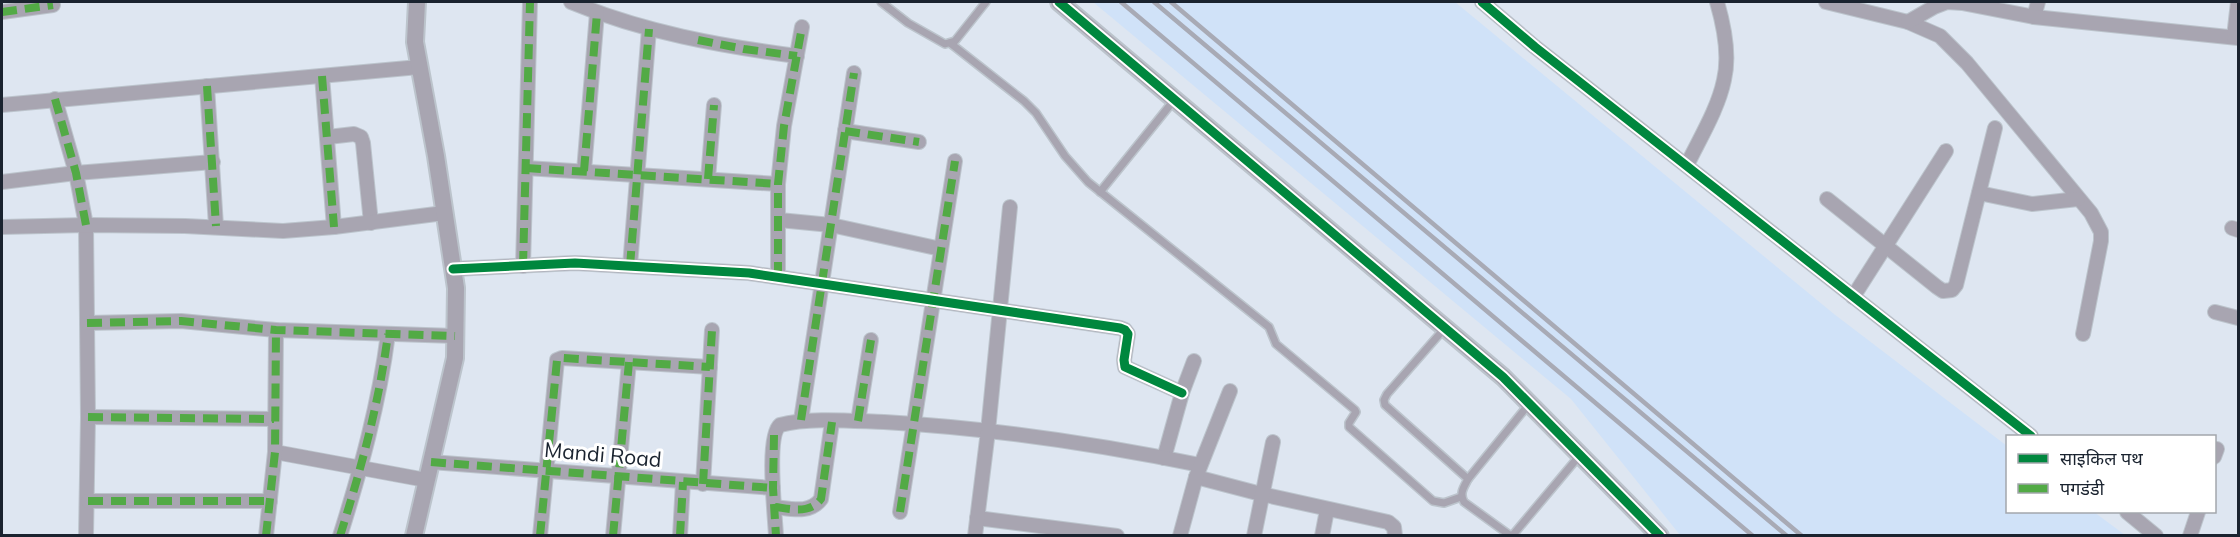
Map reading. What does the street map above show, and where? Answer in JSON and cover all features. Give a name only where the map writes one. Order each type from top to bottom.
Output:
[{"type":"street","points":[[414,536],[455,358],[456,288],[415,42],[417,2]]},
{"type":"street","points":[[523,266],[530,2]]},
{"type":"street","points":[[571,2],[597,13],[650,29],[744,49],[797,56]]},
{"type":"street","points":[[1059,2],[1503,377],[1660,536]]},
{"type":"street","points":[[1482,2],[1535,47],[2030,435]]},
{"type":"street","points":[[1687,165],[1717,104],[1724,80],[1726,49],[1717,2]]},
{"type":"street","points":[[1826,2],[1908,22],[1940,36],[1967,63],[2091,213],[2098,224],[2101,241],[2083,334]]},
{"type":"street","points":[[1908,22],[1947,2],[1977,4],[2034,17],[2236,37],[2238,2]]},
{"type":"street","points":[[2034,17],[2038,2]]},
{"type":"street","points":[[2,12],[53,5]]},
{"type":"street","points":[[584,171],[597,13]]},
{"type":"street","points":[[778,277],[778,184],[784,126],[802,27]]},
{"type":"street","points":[[630,266],[650,29]]},
{"type":"street","points":[[2,105],[419,67]]},
{"type":"street","points":[[801,420],[854,73]]},
{"type":"street","points":[[322,76],[334,227]]},
{"type":"street","points":[[207,86],[216,226]]},
{"type":"street","points":[[55,99],[76,173],[86,225],[88,417],[86,536]]},
{"type":"street","points":[[708,179],[714,105]]},
{"type":"street","points":[[1827,199],[1937,287],[1943,291],[1952,290],[1956,285],[1995,128]]},
{"type":"street","points":[[845,131],[919,142]]},
{"type":"street","points":[[328,137],[354,134],[361,137],[371,223]]},
{"type":"street","points":[[1853,297],[1946,150]]},
{"type":"street","points":[[900,512],[955,161]]},
{"type":"street","points":[[2,182],[76,173],[213,162]]},
{"type":"street","points":[[526,168],[778,184]]},
{"type":"street","points":[[1979,193],[2032,204],[2078,199]]},
{"type":"street","points":[[975,536],[988,431],[1010,207]]},
{"type":"street","points":[[2,227],[216,226],[284,231],[444,213]]},
{"type":"street","points":[[778,220],[831,225],[941,249]]},
{"type":"street","points":[[453,269],[574,263],[749,273],[933,299],[1125,330],[1128,334],[1125,367],[1182,393]]},
{"type":"street","points":[[2215,312],[2238,318]]},
{"type":"street","points":[[87,323],[181,321],[276,330],[455,336]]},
{"type":"street","points":[[266,536],[275,452],[276,330]]},
{"type":"street","points":[[703,484],[712,330]]},
{"type":"street","points":[[340,536],[361,469],[382,382],[387,334]]},
{"type":"street","points":[[858,421],[871,340]]},
{"type":"street","points":[[540,536],[557,360],[562,358],[710,367]]},
{"type":"street","points":[[1164,458],[1182,393],[1194,361]]},
{"type":"street","points":[[613,536],[629,362]]},
{"type":"street","points":[[1180,536],[1198,471],[1230,391]]},
{"type":"street","points":[[88,417],[274,419]]},
{"type":"street","points":[[776,536],[773,488],[774,435],[776,428],[780,425],[801,420],[913,424],[988,431],[1164,458],[1261,494],[1388,522],[1394,527],[1395,536]]},
{"type":"street","points":[[775,507],[800,510],[817,504],[821,499],[832,422]]},
{"type":"street","points":[[1254,536],[1272,442]]},
{"type":"street","points":[[275,452],[426,480]]},
{"type":"street","name":"Mandi Road","points":[[431,462],[773,488]]},
{"type":"street","points":[[680,536],[683,482]]},
{"type":"street","points":[[87,501],[270,501]]},
{"type":"street","points":[[1322,536],[1327,510]]},
{"type":"street","points":[[2128,513],[2156,536]]},
{"type":"street","points":[[2190,536],[2198,513]]},
{"type":"street","points":[[977,518],[1117,535]]},
{"type":"lane","points":[[881,2],[908,23],[938,41],[950,43],[1024,101],[1036,114],[1065,156],[1088,182],[1269,327],[1276,344],[1356,410],[1348,424],[1349,427],[1433,501],[1444,503],[1461,497],[1468,479],[1529,404]]},
{"type":"lane","points":[[950,43],[955,41],[986,2]]},
{"type":"lane","points":[[1100,192],[1175,99]]},
{"type":"lane","points":[[1446,327],[1384,400],[1385,405],[1468,479]]},
{"type":"lane","points":[[1461,497],[1464,502],[1512,536],[1580,455]]},
{"type":"shaded area","points":[[1093,2],[1455,2],[1834,314],[2006,445],[2006,513],[2095,513],[2125,535],[1680,535],[1571,399]]},
{"type":"railway","points":[[1121,2],[1753,536]]},
{"type":"railway","points":[[1154,2],[1787,536]]},
{"type":"railway","points":[[1171,2],[1802,536]]},
{"type":"marked path","points":[[523,266],[530,2]]},
{"type":"marked path","points":[[2,12],[53,5]]},
{"type":"marked path","points":[[584,171],[597,13]]},
{"type":"marked path","points":[[778,277],[778,184],[784,126],[802,27]]},
{"type":"marked path","points":[[630,266],[649,29]]},
{"type":"marked path","points":[[698,40],[797,56]]},
{"type":"marked path","points":[[801,420],[854,73]]},
{"type":"marked path","points":[[322,76],[334,227]]},
{"type":"marked path","points":[[207,86],[216,226]]},
{"type":"marked path","points":[[55,99],[76,173],[86,225]]},
{"type":"marked path","points":[[708,179],[714,105]]},
{"type":"marked path","points":[[845,131],[919,142]]},
{"type":"marked path","points":[[900,512],[955,161]]},
{"type":"marked path","points":[[526,168],[778,184]]},
{"type":"marked path","points":[[87,323],[181,321],[276,330],[455,336]]},
{"type":"marked path","points":[[266,536],[275,452],[276,330]]},
{"type":"marked path","points":[[703,484],[712,330]]},
{"type":"marked path","points":[[340,536],[380,386],[388,334]]},
{"type":"marked path","points":[[858,421],[871,340]]},
{"type":"marked path","points":[[540,536],[557,360],[562,358],[710,367]]},
{"type":"marked path","points":[[613,536],[629,362]]},
{"type":"marked path","points":[[88,417],[274,419]]},
{"type":"marked path","points":[[775,507],[806,509],[817,504],[821,499],[832,422]]},
{"type":"marked path","points":[[774,435],[773,488],[776,536]]},
{"type":"marked path","points":[[431,462],[773,488]]},
{"type":"marked path","points":[[680,536],[683,482]]},
{"type":"marked path","points":[[88,501],[270,501]]},
{"type":"cycle path","points":[[1059,2],[1503,377],[1660,536]]},
{"type":"cycle path","points":[[1482,2],[1535,47],[2030,435]]},
{"type":"cycle path","points":[[453,269],[575,263],[749,273],[1120,328],[1128,334],[1125,367],[1182,393]]}]
